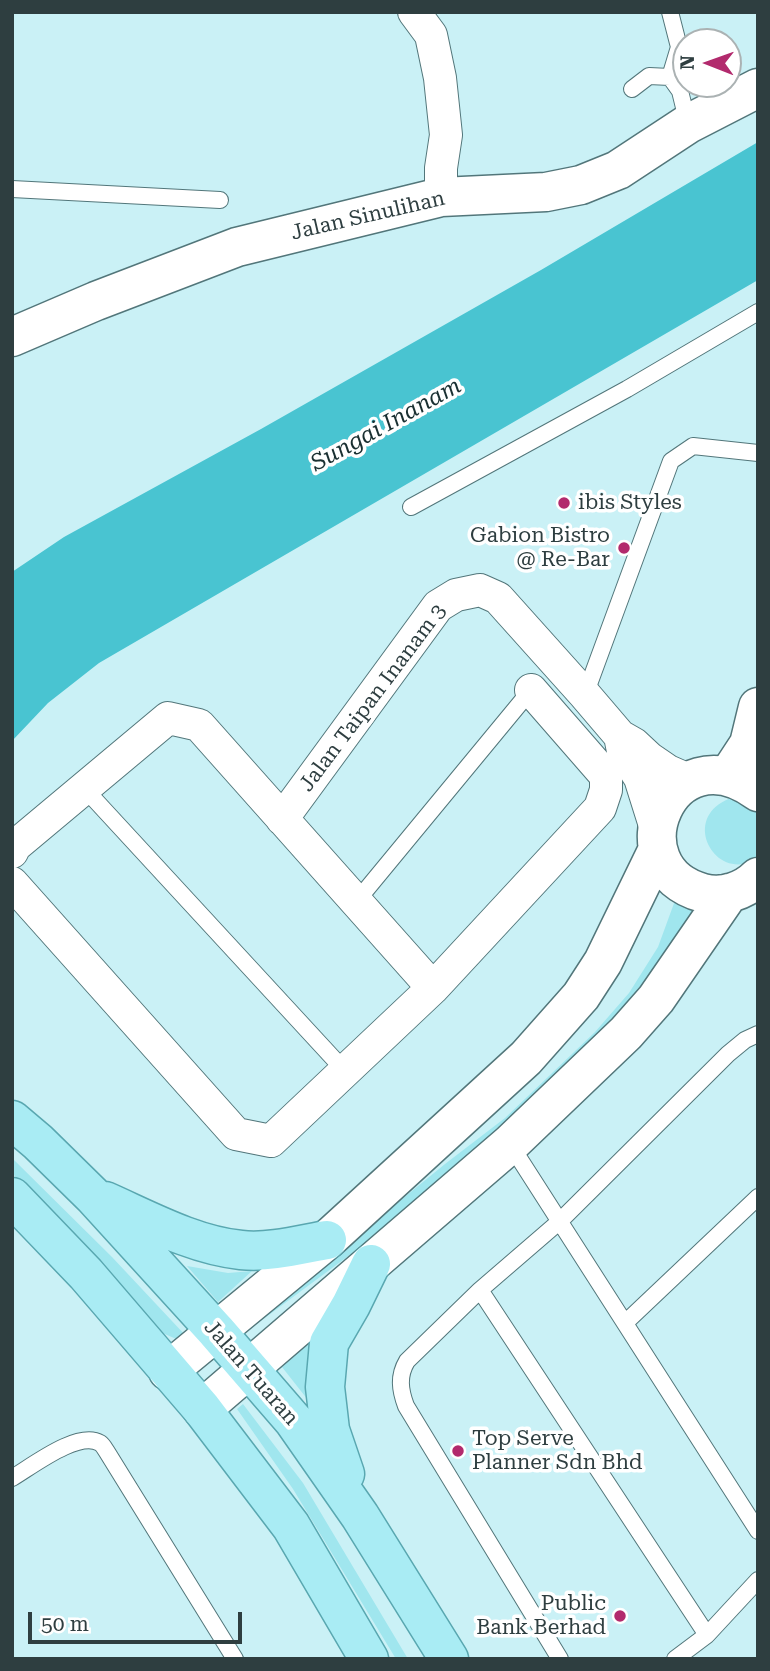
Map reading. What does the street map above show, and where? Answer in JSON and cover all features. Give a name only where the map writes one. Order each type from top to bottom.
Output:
[{"type":"main road","name":"Jalan Tuaran","points":[[12,1120],[93,1195],[293,1420],[360,1516],[449,1659]]},
{"type":"main road","points":[[93,1195],[205,1244],[243,1251],[327,1240]]},
{"type":"main road","points":[[12,1197],[86,1274],[202,1409],[291,1526],[369,1659]]},
{"type":"main road","points":[[360,1516],[330,1430],[325,1387],[329,1343],[371,1264]]},
{"type":"street","points":[[414,12],[431,35],[440,78],[446,135],[441,168],[441,197]]},
{"type":"street","name":"Jalan Sinulihan","points":[[12,337],[96,301],[237,247],[441,197],[546,191],[581,185],[618,170],[688,124],[758,88]]},
{"type":"street","name":"Jalan Taipan Inanam 3","points":[[282,819],[438,606],[456,594],[480,590],[498,598],[620,736],[668,771],[725,783]]},
{"type":"street","points":[[12,883],[236,1134],[271,1141],[433,988],[600,808],[606,790],[606,776],[530,690]]},
{"type":"street","points":[[746,887],[710,895],[693,890],[677,880],[665,866],[657,840],[658,820],[669,798],[677,789],[725,783],[749,744],[758,707]]},
{"type":"street","points":[[12,852],[15,846],[168,718],[199,725],[433,988]]},
{"type":"street","name":"Jalan Taipan Inanam 3","points":[[620,736],[623,751],[640,778],[657,840]]},
{"type":"street","points":[[169,1371],[327,1240],[526,1058],[581,996],[603,962],[657,840]]},
{"type":"street","points":[[202,1409],[510,1144],[626,1033],[746,887]]},
{"type":"street","points":[[336,1600],[348,1659]]},
{"type":"lane","points":[[670,12],[679,47],[670,77]]},
{"type":"lane","points":[[632,89],[649,76],[670,77]]},
{"type":"lane","points":[[670,77],[680,91],[688,124]]},
{"type":"lane","points":[[12,189],[220,200]]},
{"type":"lane","points":[[411,507],[627,389],[758,312]]},
{"type":"lane","points":[[585,695],[671,461],[693,446],[758,453]]},
{"type":"lane","points":[[356,902],[530,690]]},
{"type":"lane","points":[[85,788],[345,1071]]},
{"type":"lane","points":[[560,1659],[406,1406],[401,1393],[401,1370],[480,1290],[559,1221],[728,1054],[745,1040],[758,1034]]},
{"type":"lane","points":[[510,1144],[758,1531]]},
{"type":"lane","points":[[625,1323],[758,1197]]},
{"type":"lane","points":[[480,1290],[707,1635]]},
{"type":"lane","points":[[12,1478],[76,1441],[100,1443],[236,1659]]},
{"type":"lane","points":[[675,1659],[707,1635],[758,1580]]},
{"type":"shaded area","points":[[734,797],[758,803],[758,858],[743,864],[728,863],[717,856],[708,845],[705,832],[707,818],[717,806]]},
{"type":"shaded area","points":[[684,876],[721,902],[690,960],[471,1165],[258,1323],[254,1320],[505,1118],[595,1032],[629,993],[658,947]]},
{"type":"shaded area","points":[[12,1158],[112,1257],[186,1336],[181,1341],[160,1332],[12,1173]]},
{"type":"shaded area","points":[[187,1266],[228,1273],[252,1271],[218,1302]]},
{"type":"shaded area","points":[[311,1340],[308,1400],[282,1367]]},
{"type":"shaded area","points":[[243,1404],[303,1483],[408,1659],[396,1659],[293,1489],[237,1409]]},
{"type":"water","name":"Sungai Inanam","points":[[758,142],[758,280],[99,663],[48,703],[12,741],[12,572],[64,537],[541,270]]},
{"type":"place","name":"ibis Styles","points":[[564,503]]},
{"type":"place","name":"Gabion Bistro @ Re-Bar","points":[[624,548]]},
{"type":"place","name":"Top Serve Planner Sdn Bhd","points":[[458,1451]]},
{"type":"place","name":"Public Bank Berhad","points":[[620,1616]]}]
